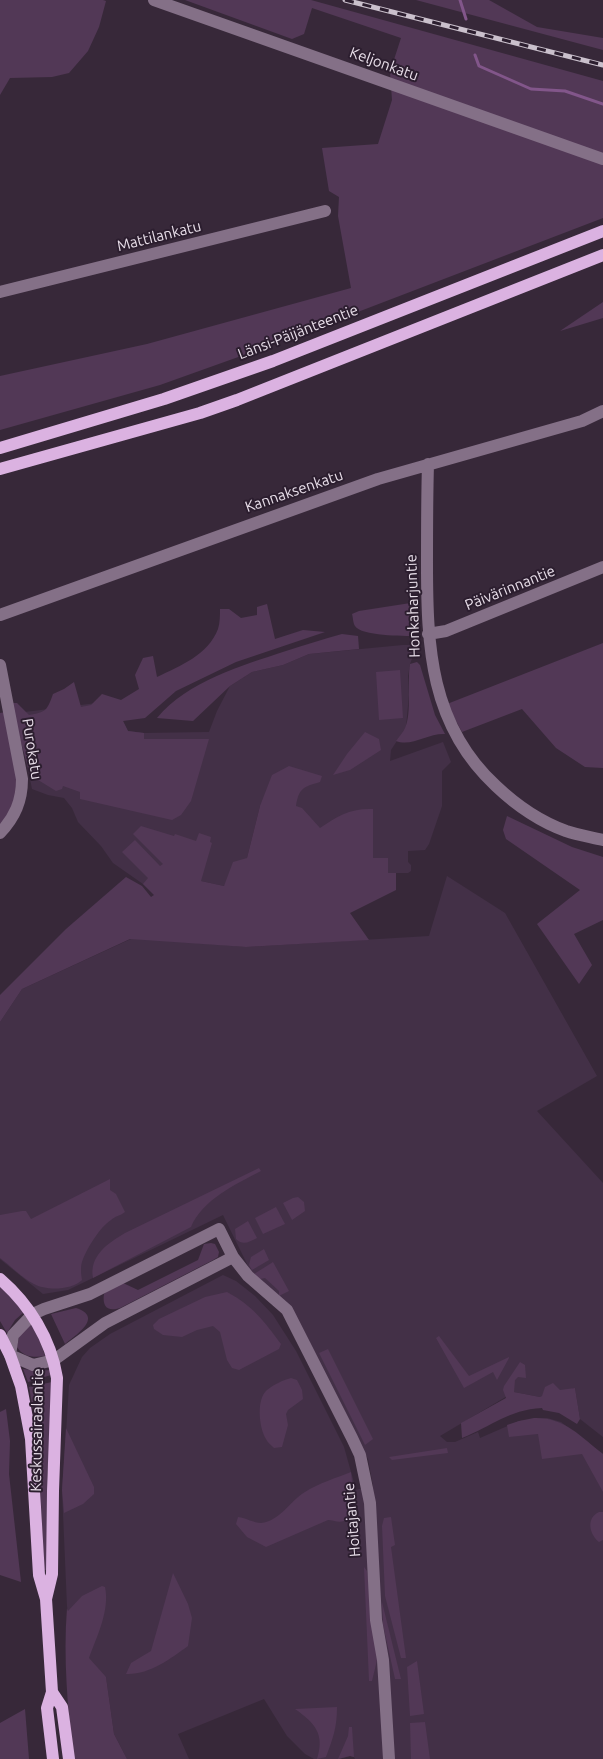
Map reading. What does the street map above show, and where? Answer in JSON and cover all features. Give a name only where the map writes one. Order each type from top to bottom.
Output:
[{"type":"main road","name":"Länsi-Päijänteentie","points":[[0,448],[164,399],[273,361],[603,231]]},
{"type":"main road","points":[[0,469],[200,413],[237,400],[603,256]]},
{"type":"main road","name":"Keskussairaalantie","points":[[0,1279],[14,1291],[33,1314],[54,1360],[57,1378],[52,1491],[52,1574],[46,1599]]},
{"type":"main road","name":"Keskussairaalantie","points":[[0,1335],[10,1355],[21,1386],[31,1440],[39,1575],[46,1599],[52,1692],[47,1708],[54,1759]]},
{"type":"main road","name":"Keskussairaalantie","points":[[52,1692],[62,1707],[69,1759]]},
{"type":"street","name":"Keljonkatu","points":[[154,0],[603,159]]},
{"type":"street","name":"Mattilankatu","points":[[0,292],[326,211]]},
{"type":"street","name":"Kannaksenkatu","points":[[0,615],[378,479],[582,421],[603,411]]},
{"type":"street","name":"Honkaharjuntie","points":[[428,464],[428,634],[434,676],[445,711],[460,742],[483,772],[507,796],[531,813],[565,830],[603,840]]},
{"type":"street","name":"Päivärinnantie","points":[[428,634],[446,631],[603,567]]},
{"type":"street","name":"Purokatu","points":[[0,665],[22,779],[22,793],[12,820],[0,833]]},
{"type":"street","name":"Hoitajantie","points":[[10,1355],[13,1335],[33,1314],[90,1294],[219,1230],[233,1258],[248,1276],[287,1310],[360,1455],[370,1503],[376,1620],[383,1660],[388,1759]]},
{"type":"street","points":[[10,1355],[33,1365],[54,1360],[105,1323],[233,1258]]},
{"type":"shaded area","points":[[0,0],[106,1],[99,27],[88,51],[69,73],[52,77],[10,78],[0,95]]},
{"type":"shaded area","points":[[185,0],[311,0],[603,81],[603,218],[269,346],[160,385],[0,430],[0,376],[147,344],[351,288],[338,216],[339,197],[329,191],[322,148],[378,144],[392,100],[390,72],[401,38],[312,8],[304,34],[292,39]]},
{"type":"shaded area","points":[[416,0],[489,0],[537,27],[603,38],[603,50]]},
{"type":"shaded area","points":[[603,302],[603,318],[560,331]]},
{"type":"shaded area","points":[[417,602],[416,636],[374,634],[365,632],[354,625],[352,614],[359,611]]},
{"type":"shaded area","points":[[267,604],[275,639],[303,630],[325,632],[236,662],[176,691],[145,718],[123,721],[128,731],[144,733],[144,739],[209,739],[191,801],[181,815],[172,820],[80,799],[80,792],[63,786],[62,789],[56,791],[30,775],[13,714],[12,703],[17,703],[29,715],[39,713],[45,710],[53,694],[74,682],[81,707],[91,705],[102,694],[121,700],[139,689],[135,675],[143,658],[153,656],[157,677],[192,659],[207,646],[218,629],[220,609],[229,609],[241,618],[257,615],[257,607]]},
{"type":"shaded area","points":[[342,634],[358,636],[359,649],[309,654],[283,665],[252,672],[230,686],[193,721],[157,718],[184,694],[216,676]]},
{"type":"shaded area","points":[[603,643],[603,768],[585,767],[556,748],[522,709],[462,732],[447,704]]},
{"type":"shaded area","points":[[417,645],[408,676],[409,695],[406,727],[391,750],[390,761],[443,742],[451,762],[442,771],[442,806],[429,844],[425,850],[408,851],[408,862],[411,865],[411,871],[408,873],[396,873],[396,890],[260,806],[247,858],[224,886],[201,881],[155,895],[113,863],[101,846],[78,822],[72,808],[64,798],[32,789],[17,713],[121,700],[123,721],[128,731],[144,733],[209,732],[230,686],[252,672],[283,665],[309,654]]},
{"type":"shaded area","points":[[417,662],[420,665],[435,715],[445,734],[408,742],[396,741],[407,722],[410,664]]},
{"type":"shaded area","points":[[400,670],[403,718],[379,720],[376,672]]},
{"type":"shaded area","points":[[5,712],[17,776],[14,806],[0,826],[0,713]]},
{"type":"shaded area","points":[[365,732],[379,739],[381,750],[350,770],[333,775],[347,754]]},
{"type":"shaded area","points":[[289,766],[322,776],[320,782],[309,785],[300,792],[296,806],[302,808],[320,828],[351,811],[373,809],[373,858],[388,858],[388,873],[396,873],[396,890],[350,913],[369,940],[246,947],[130,939],[22,989],[0,1022],[0,995],[66,929],[126,877],[142,886],[151,897],[154,895],[143,884],[148,878],[122,852],[135,840],[160,866],[163,864],[133,834],[141,826],[196,841],[199,833],[211,837],[210,842],[212,843],[201,881],[224,886],[233,862],[247,858],[260,806],[272,775]]},
{"type":"shaded area","points":[[507,816],[572,847],[603,857],[603,920],[574,934],[592,965],[579,984],[537,924],[580,890],[506,839],[503,830]]},
{"type":"shaded area","points":[[447,876],[505,913],[597,1076],[537,1111],[603,1183],[603,1437],[580,1419],[575,1388],[540,1397],[514,1392],[440,1436],[447,1442],[455,1442],[478,1432],[480,1438],[519,1421],[547,1418],[561,1422],[603,1454],[603,1759],[355,1759],[350,1756],[339,1759],[314,1759],[305,1754],[287,1736],[264,1699],[178,1734],[189,1759],[127,1759],[114,1734],[106,1677],[76,1660],[67,1606],[62,1490],[69,1385],[82,1357],[90,1348],[110,1334],[223,1275],[236,1281],[255,1296],[273,1315],[296,1351],[344,1447],[355,1490],[373,1486],[368,1459],[291,1307],[250,1270],[223,1215],[68,1290],[43,1294],[0,1259],[0,1022],[22,989],[133,938],[246,947],[429,936]]},
{"type":"shaded area","points":[[259,1168],[261,1171],[231,1187],[211,1201],[196,1217],[191,1227],[93,1278],[94,1263],[101,1251],[125,1233]]},
{"type":"shaded area","points":[[110,1179],[110,1190],[116,1194],[125,1212],[107,1223],[95,1238],[83,1259],[81,1267],[82,1280],[78,1283],[66,1288],[45,1288],[25,1279],[0,1258],[0,1215],[26,1211],[31,1219]]},
{"type":"shaded area","points":[[298,1197],[304,1202],[305,1211],[292,1220],[283,1203]]},
{"type":"shaded area","points":[[276,1207],[285,1224],[263,1234],[255,1218]]},
{"type":"shaded area","points":[[248,1221],[257,1238],[246,1243],[241,1242],[236,1239],[235,1229]]},
{"type":"shaded area","points":[[204,1244],[215,1244],[219,1252],[218,1257],[213,1260],[120,1308],[109,1309],[105,1305],[104,1294],[108,1290],[123,1283],[138,1290],[198,1260]]},
{"type":"shaded area","points":[[264,1249],[269,1260],[252,1270],[249,1265],[251,1257]]},
{"type":"shaded area","points":[[273,1262],[289,1291],[279,1296],[279,1291],[265,1278],[260,1279],[254,1274]]},
{"type":"shaded area","points":[[0,1284],[24,1312],[15,1320],[7,1333],[0,1321]]},
{"type":"shaded area","points":[[227,1292],[244,1303],[269,1328],[281,1344],[279,1349],[239,1370],[232,1368],[227,1360],[220,1332],[213,1326],[197,1330],[182,1337],[163,1335],[154,1329],[153,1325],[159,1319],[205,1297]]},
{"type":"shaded area","points":[[76,1308],[88,1316],[88,1321],[81,1331],[65,1344],[51,1314]]},
{"type":"shaded area","points":[[30,1323],[38,1335],[45,1356],[29,1356],[22,1353],[17,1347],[20,1333]]},
{"type":"shaded area","points":[[439,1336],[469,1376],[509,1358],[497,1380],[493,1372],[464,1388],[436,1338]]},
{"type":"shaded area","points":[[328,1349],[373,1439],[365,1445],[319,1353]]},
{"type":"shaded area","points":[[520,1362],[525,1365],[526,1378],[518,1377],[515,1380],[514,1392],[540,1397],[545,1387],[553,1383],[560,1390],[575,1388],[580,1419],[577,1424],[559,1413],[543,1410],[542,1408],[530,1409],[500,1419],[462,1438],[461,1423],[506,1398],[503,1390],[504,1386]]},
{"type":"shaded area","points":[[23,1369],[50,1370],[51,1375],[28,1382]]},
{"type":"shaded area","points":[[291,1378],[297,1380],[302,1390],[303,1399],[288,1410],[286,1414],[288,1425],[282,1447],[274,1448],[267,1440],[260,1421],[261,1400],[269,1388]]},
{"type":"shaded area","points":[[52,1382],[47,1477],[48,1570],[44,1570],[38,1438],[29,1387]]},
{"type":"shaded area","points":[[6,1409],[10,1441],[9,1474],[21,1582],[0,1575],[0,1412]]},
{"type":"shaded area","points":[[534,1418],[563,1424],[579,1434],[603,1454],[603,1492],[582,1454],[542,1459],[538,1434],[509,1437],[507,1425]]},
{"type":"shaded area","points":[[66,1428],[94,1487],[94,1494],[83,1504],[64,1513],[62,1490]]},
{"type":"shaded area","points":[[447,1448],[448,1453],[392,1460],[389,1457]]},
{"type":"shaded area","points":[[351,1472],[353,1506],[348,1518],[344,1521],[328,1520],[266,1547],[247,1537],[236,1524],[238,1517],[258,1523],[274,1519],[310,1489]]},
{"type":"shaded area","points":[[599,1512],[603,1512],[603,1540],[599,1542],[593,1535],[590,1526],[592,1518]]},
{"type":"shaded area","points":[[391,1517],[395,1545],[391,1547],[406,1658],[401,1658],[385,1596],[382,1526],[384,1518]]},
{"type":"shaded area","points":[[364,1567],[367,1571],[378,1656],[372,1681],[369,1681]]},
{"type":"shaded area","points":[[173,1573],[188,1604],[192,1618],[188,1646],[167,1661],[151,1669],[135,1674],[126,1674],[131,1663],[151,1651]]},
{"type":"shaded area","points":[[102,1586],[105,1587],[106,1605],[99,1632],[89,1658],[106,1677],[114,1734],[127,1759],[73,1759],[66,1665],[67,1608],[68,1611],[82,1596]]},
{"type":"shaded area","points":[[382,1602],[401,1679],[395,1679],[383,1625]]},
{"type":"shaded area","points":[[417,1661],[424,1714],[410,1716],[407,1667]]},
{"type":"shaded area","points":[[337,1707],[334,1733],[326,1757],[317,1759],[320,1743],[319,1736],[313,1724],[295,1709]]},
{"type":"shaded area","points":[[25,1709],[29,1759],[0,1759],[0,1723]]},
{"type":"shaded area","points":[[425,1722],[430,1759],[411,1759],[410,1723]]},
{"type":"shaded area","points":[[349,1727],[352,1727],[354,1757],[338,1759],[348,1736]]},
{"type":"waterway","points":[[460,0],[466,19]]},
{"type":"waterway","points":[[475,55],[479,66],[531,89],[565,91],[603,104]]},
{"type":"railway","points":[[345,0],[603,65]]}]
